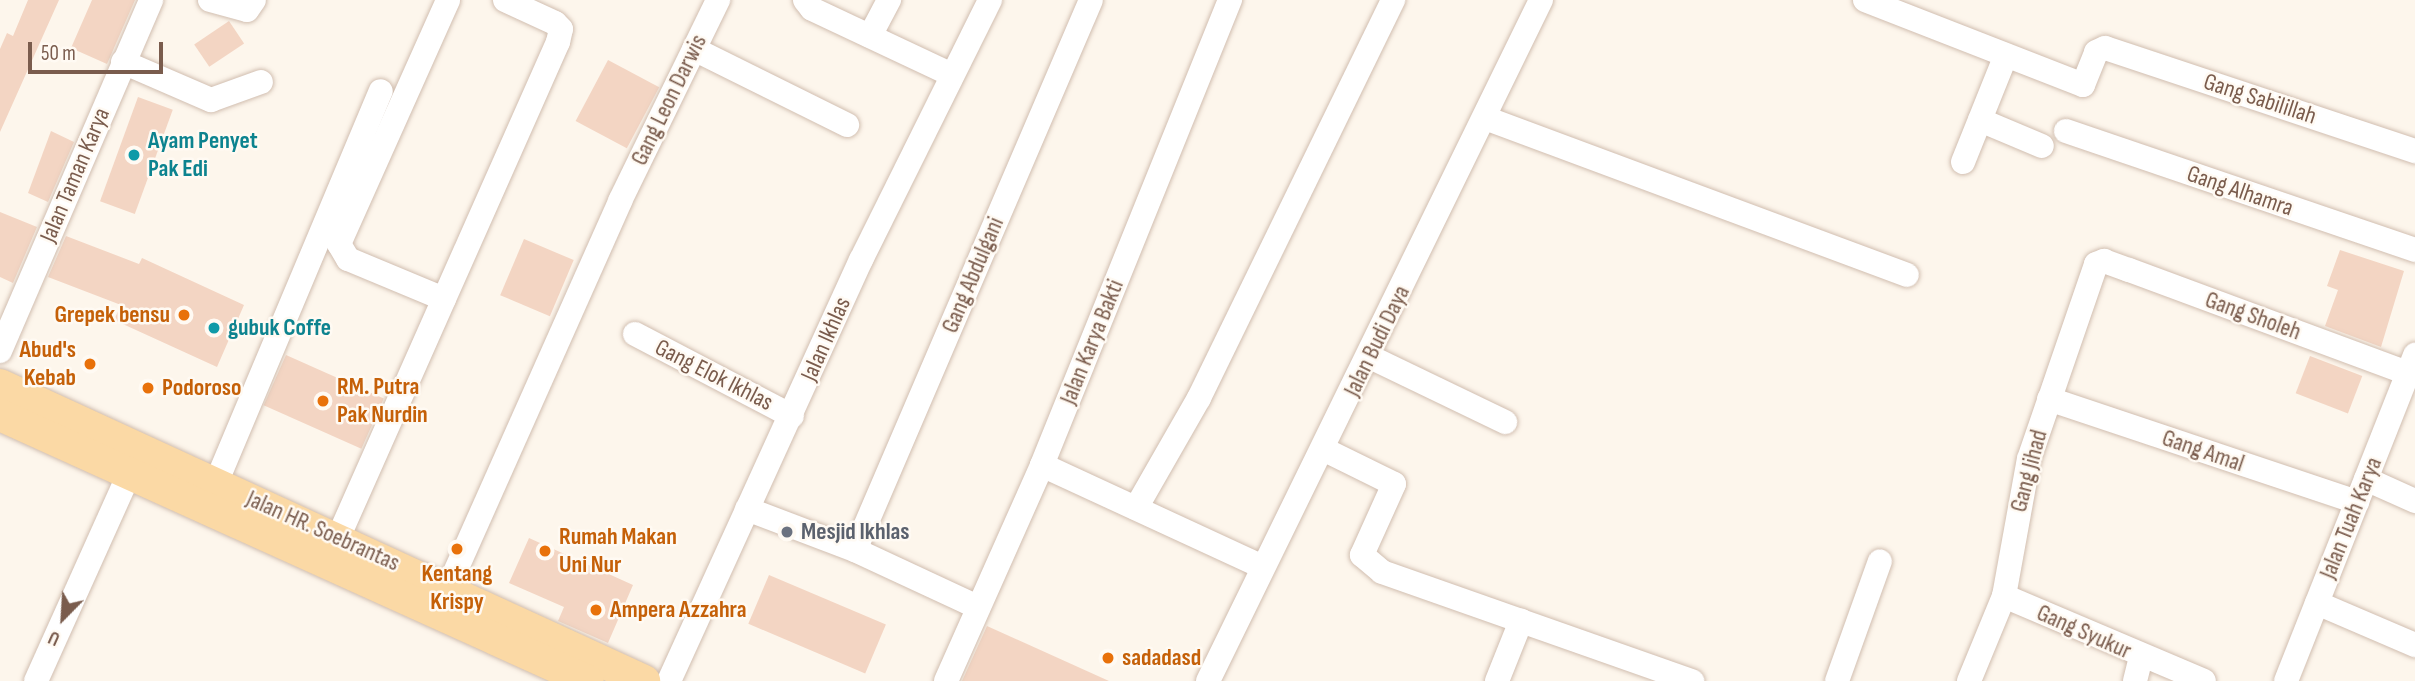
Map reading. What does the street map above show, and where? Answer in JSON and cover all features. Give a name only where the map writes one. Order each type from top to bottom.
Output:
[{"type":"main road","name":"Jalan HR. Soebrantas","points":[[0,385],[448,588],[485,620],[588,681]]},
{"type":"main road","name":"Jalan HR. Soebrantas","points":[[0,415],[129,474],[485,620],[644,681]]},
{"type":"street","name":"Jalan Taman Karya","points":[[0,351],[151,0]]},
{"type":"street","points":[[210,0],[247,10],[254,0]]},
{"type":"street","points":[[216,483],[392,94],[448,0]]},
{"type":"street","points":[[338,538],[561,29],[505,0]]},
{"type":"street","name":"Gang Leon Darwis","points":[[448,588],[620,201],[718,0]]},
{"type":"street","points":[[805,0],[812,9],[953,75]]},
{"type":"street","points":[[870,36],[889,0]]},
{"type":"street","name":"Jalan Ikhlas","points":[[669,681],[861,260],[990,0]]},
{"type":"street","name":"Gang Abdulgani","points":[[855,551],[1091,0]]},
{"type":"street","name":"Jalan Karya Bakti","points":[[946,681],[1042,465],[1230,0]]},
{"type":"street","points":[[1136,508],[1199,398],[1393,0]]},
{"type":"street","name":"Jalan Budi Daya","points":[[1208,681],[1370,357],[1541,0]]},
{"type":"street","points":[[1865,0],[2006,55],[1963,162]]},
{"type":"street","name":"Gang Sabilillah","points":[[2006,55],[2083,85],[2095,52],[2105,48],[2415,150]]},
{"type":"street","points":[[694,50],[847,125]]},
{"type":"street","points":[[123,62],[211,100],[261,82]]},
{"type":"street","points":[[392,94],[339,244],[348,259],[444,299]]},
{"type":"street","points":[[1485,118],[1907,275]]},
{"type":"street","points":[[1980,120],[2042,146]]},
{"type":"street","name":"Gang Alhamra","points":[[2066,131],[2415,250]]},
{"type":"street","name":"Gang Sholeh","points":[[2096,264],[2104,261],[2412,364]]},
{"type":"street","name":"Gang Jihad","points":[[1969,681],[2004,597],[2018,500],[2049,399],[2096,264]]},
{"type":"street","name":"Gang Elok Ikhlas","points":[[635,334],[792,416]]},
{"type":"street","points":[[1370,357],[1506,422]]},
{"type":"street","name":"Jalan Tuah Karya","points":[[2286,681],[2412,364]]},
{"type":"street","name":"Gang Amal","points":[[2049,399],[2357,502]]},
{"type":"street","points":[[1323,449],[1394,484],[1362,555],[1382,572],[1692,681]]},
{"type":"street","points":[[1042,465],[1263,567]]},
{"type":"street","points":[[36,681],[129,474]]},
{"type":"street","points":[[2366,479],[2414,497]]},
{"type":"street","points":[[747,509],[855,551],[978,607]]},
{"type":"street","points":[[1837,681],[1880,562]]},
{"type":"street","name":"Gang Syukur","points":[[2004,597],[2141,657],[2204,681]]},
{"type":"street","points":[[2317,603],[2415,645]]},
{"type":"street","points":[[1497,681],[1521,621]]},
{"type":"street","points":[[2134,681],[2141,657]]},
{"type":"building","points":[[28,0],[59,0],[0,132],[0,49],[7,33],[13,36]]},
{"type":"building","points":[[92,0],[135,0],[107,64],[71,48]]},
{"type":"building","points":[[229,21],[244,43],[209,67],[194,44]]},
{"type":"building","points":[[608,60],[659,87],[627,148],[576,121]]},
{"type":"building","name":"Ayam Penyet Pak Edi","points":[[138,97],[173,110],[135,214],[100,201]]},
{"type":"building","points":[[51,131],[74,142],[48,202],[28,193]]},
{"type":"building","points":[[0,212],[37,227],[13,283],[0,277]]},
{"type":"building","points":[[66,236],[139,264],[142,258],[244,305],[217,367],[114,320],[121,305],[48,277]]},
{"type":"building","points":[[524,239],[574,260],[550,316],[500,295]]},
{"type":"building","points":[[2340,250],[2404,271],[2381,347],[2325,326],[2338,290],[2327,286]]},
{"type":"building","name":"RM. Putra Pak Nurdin","points":[[286,355],[384,399],[361,449],[264,405]]},
{"type":"building","points":[[2310,356],[2362,376],[2348,413],[2296,393]]},
{"type":"building","points":[[529,538],[633,585],[608,643],[558,621],[564,607],[509,583]]},
{"type":"building","points":[[769,575],[886,625],[865,673],[748,624]]},
{"type":"building","points":[[987,626],[1109,681],[962,681]]},
{"type":"place","name":"Ayam Penyet Pak Edi","points":[[134,155]]},
{"type":"place","name":"Grepek bensu","points":[[184,315]]},
{"type":"place","name":"gubuk Coffe","points":[[214,328]]},
{"type":"place","name":"Abud's Kebab","points":[[90,364]]},
{"type":"place","name":"Podoroso","points":[[148,388]]},
{"type":"place","name":"RM. Putra Pak Nurdin","points":[[323,401]]},
{"type":"place","name":"Mesjid Ikhlas","points":[[787,532]]},
{"type":"place","name":"Kentang Krispy","points":[[457,549]]},
{"type":"place","name":"Rumah Makan Uni Nur","points":[[545,551]]},
{"type":"place","name":"Ampera Azzahra","points":[[596,610]]},
{"type":"place","name":"sadadasd","points":[[1108,658]]}]
